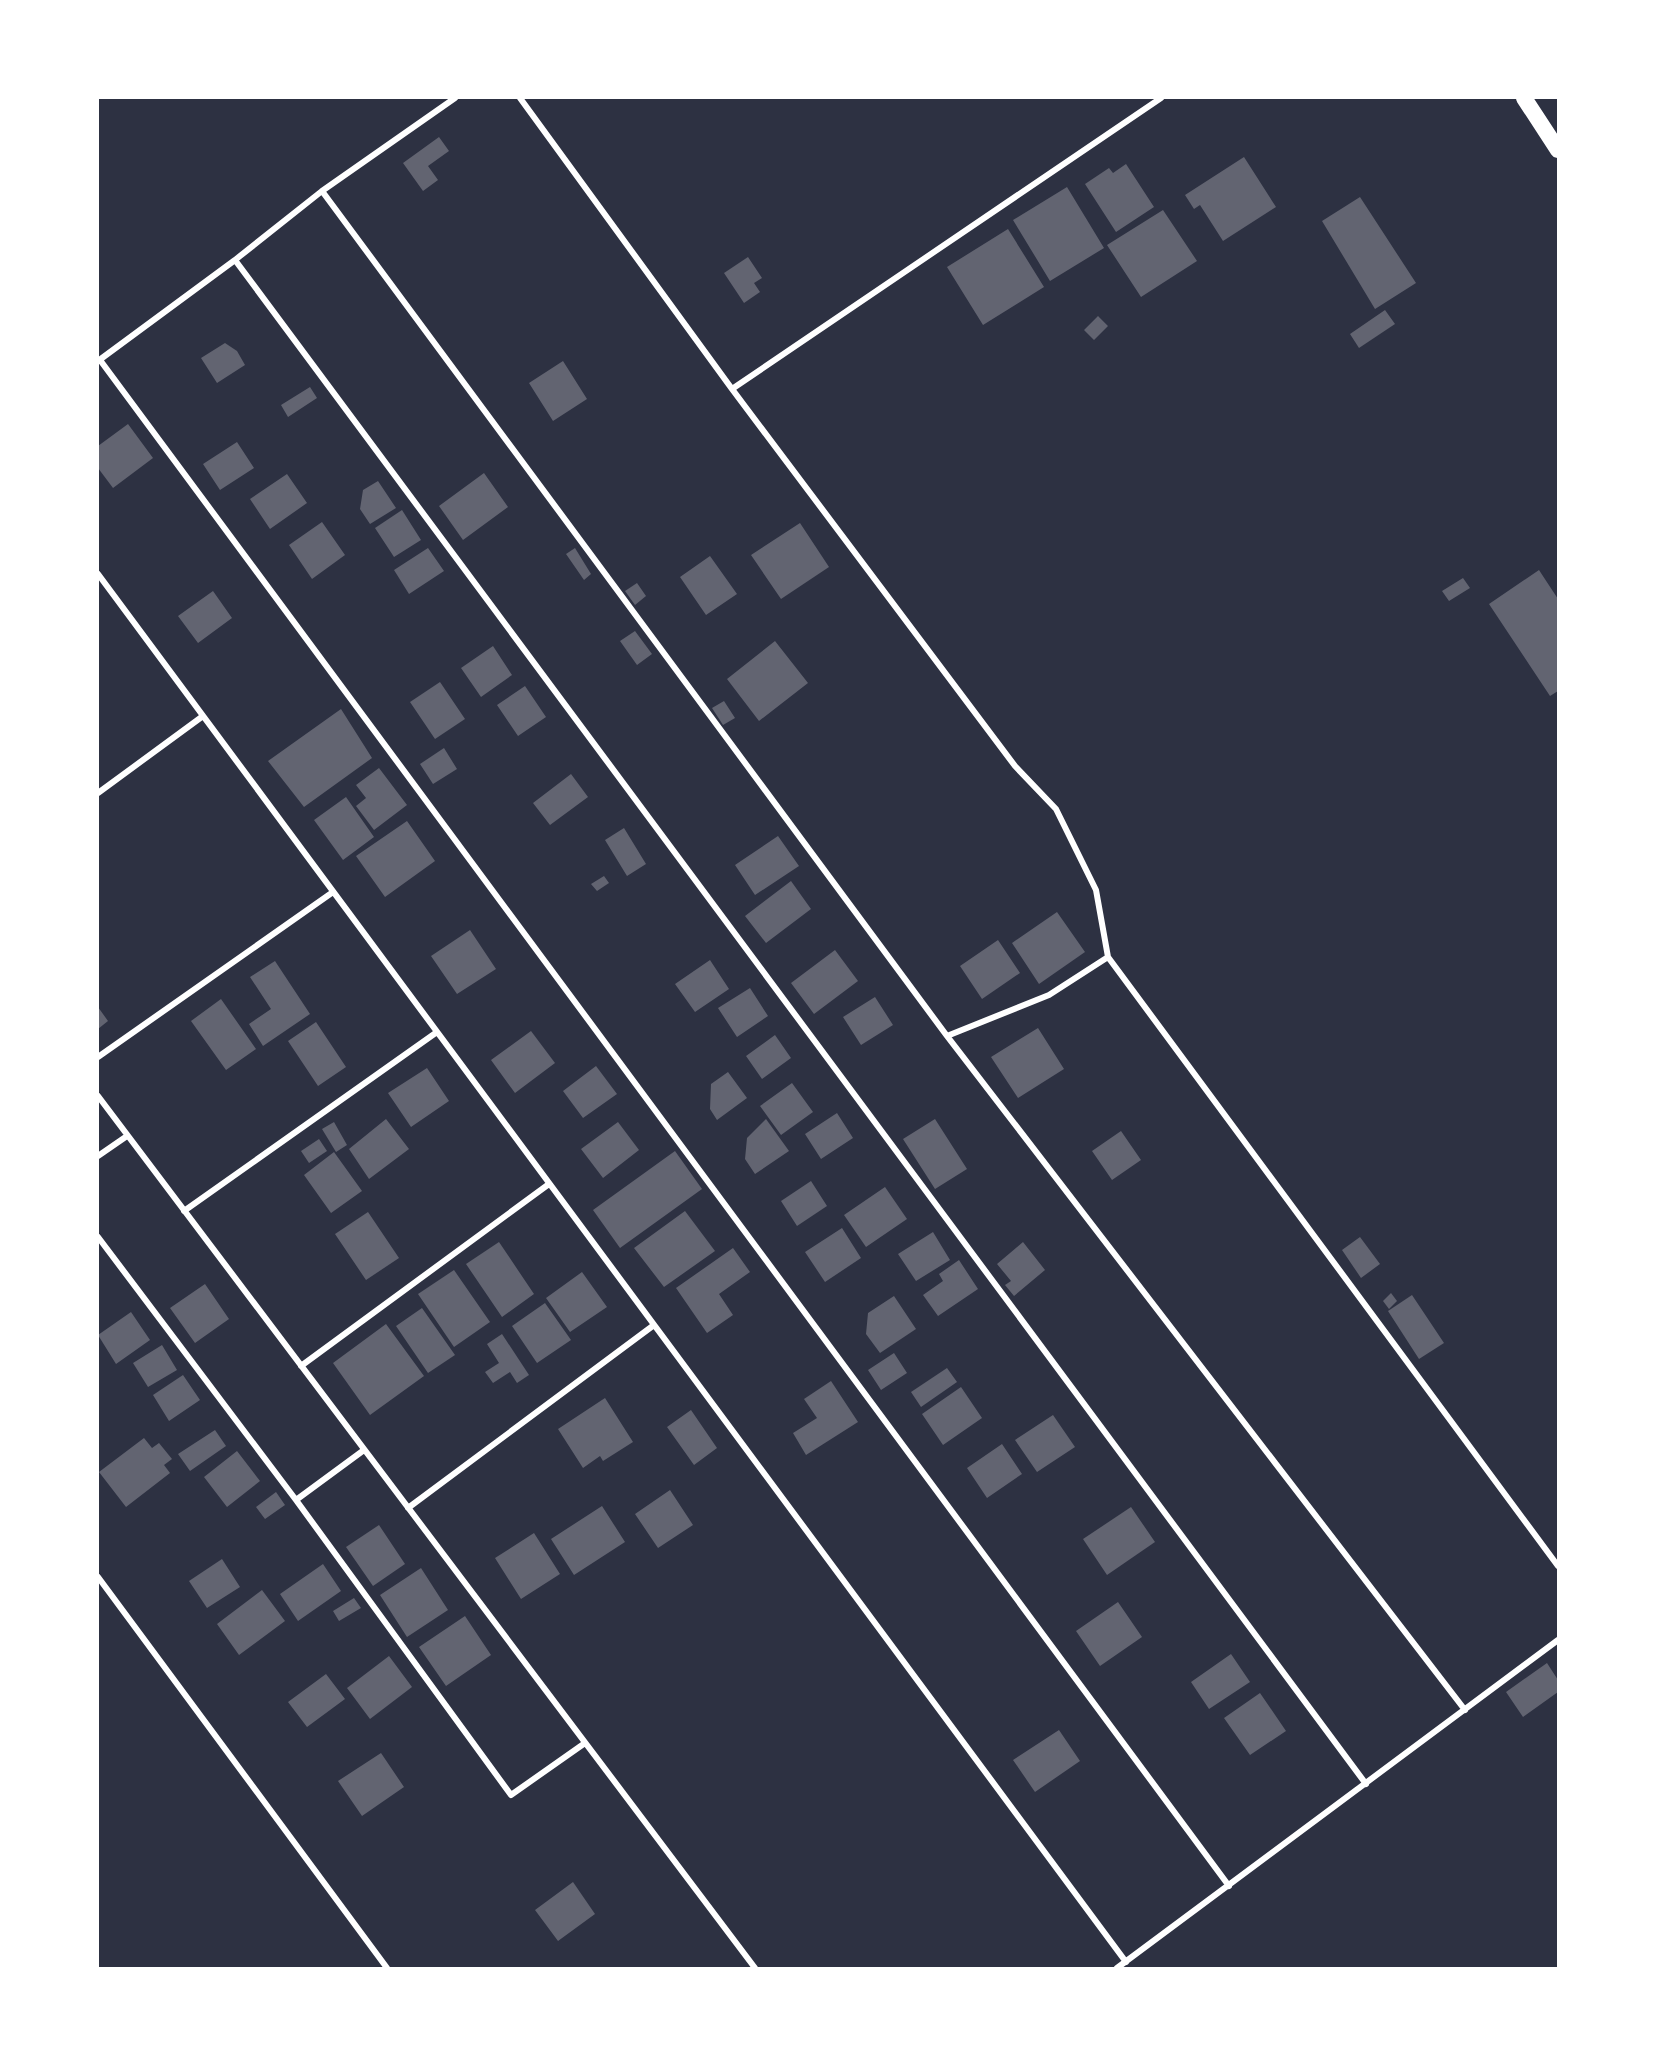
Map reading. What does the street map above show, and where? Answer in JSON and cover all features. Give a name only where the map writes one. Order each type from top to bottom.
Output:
[{"type":"highway","points":[[1524,98],[1558,150]]},
{"type":"street","points":[[455,98],[322,191],[235,260],[99,361],[1228,1886]]},
{"type":"street","points":[[520,98],[732,389],[1015,766],[1056,809],[1096,890],[1108,957],[1558,1566]]},
{"type":"street","points":[[732,389],[1161,98]]},
{"type":"street","points":[[322,191],[946,1036],[1465,1710]]},
{"type":"street","points":[[235,260],[1366,1784]]},
{"type":"street","points":[[98,574],[1126,1962]]},
{"type":"street","points":[[98,793],[203,716]]},
{"type":"street","points":[[98,1057],[333,892]]},
{"type":"street","points":[[946,1036],[1049,995],[1108,957]]},
{"type":"street","points":[[184,1211],[436,1032]]},
{"type":"street","points":[[98,1096],[755,1968]]},
{"type":"street","points":[[98,1156],[127,1136]]},
{"type":"street","points":[[301,1366],[549,1184]]},
{"type":"street","points":[[98,1237],[296,1500],[511,1795],[585,1743]]},
{"type":"street","points":[[408,1508],[654,1325]]},
{"type":"street","points":[[296,1500],[364,1450]]},
{"type":"street","points":[[98,1577],[387,1968]]},
{"type":"street","points":[[1117,1968],[1558,1640]]},
{"type":"building","points":[[439,137],[449,151],[428,166],[438,180],[423,191],[403,163]]},
{"type":"building","points":[[1244,157],[1276,207],[1223,241],[1200,205],[1194,209],[1185,195]]},
{"type":"building","points":[[1126,164],[1154,207],[1116,232],[1085,184],[1109,168],[1113,173]]},
{"type":"building","points":[[1067,187],[1104,248],[1050,281],[1013,220]]},
{"type":"building","points":[[1360,197],[1416,283],[1375,309],[1322,221]]},
{"type":"building","points":[[1163,210],[1197,261],[1141,297],[1107,245]]},
{"type":"building","points":[[1008,229],[1044,287],[983,325],[947,267]]},
{"type":"building","points":[[748,257],[762,278],[754,283],[760,292],[744,303],[724,273]]},
{"type":"building","points":[[1385,310],[1395,324],[1359,348],[1350,334]]},
{"type":"building","points":[[1098,316],[1108,326],[1094,340],[1084,330]]},
{"type":"building","points":[[225,343],[237,351],[245,365],[217,383],[201,358]]},
{"type":"building","points":[[563,361],[587,399],[553,421],[529,383]]},
{"type":"building","points":[[310,387],[317,398],[288,417],[281,405]]},
{"type":"building","points":[[128,424],[153,458],[113,488],[98,468],[98,446]]},
{"type":"building","points":[[237,442],[254,468],[220,490],[203,464]]},
{"type":"building","points":[[484,473],[508,507],[463,540],[439,506]]},
{"type":"building","points":[[287,474],[307,503],[270,529],[250,499]]},
{"type":"building","points":[[378,481],[396,508],[370,524],[360,509],[363,490]]},
{"type":"building","points":[[402,510],[421,540],[394,557],[375,528]]},
{"type":"building","points":[[322,522],[345,555],[312,579],[289,545]]},
{"type":"building","points":[[800,523],[829,567],[781,599],[751,555]]},
{"type":"building","points":[[428,548],[444,571],[409,594],[394,570]]},
{"type":"building","points":[[575,548],[591,574],[584,580],[566,554]]},
{"type":"building","points":[[710,556],[737,594],[706,615],[680,577]]},
{"type":"building","points":[[1539,570],[1558,599],[1558,691],[1550,696],[1489,604]]},
{"type":"building","points":[[1463,578],[1470,588],[1449,601],[1442,591]]},
{"type":"building","points":[[637,583],[646,596],[635,605],[625,591]]},
{"type":"building","points":[[213,591],[232,618],[198,643],[178,616]]},
{"type":"building","points":[[635,631],[652,654],[637,665],[620,641]]},
{"type":"building","points":[[775,641],[808,683],[759,721],[727,679]]},
{"type":"building","points":[[493,646],[512,675],[481,697],[461,668]]},
{"type":"building","points":[[440,682],[465,719],[435,739],[410,702]]},
{"type":"building","points":[[525,686],[546,717],[518,736],[497,705]]},
{"type":"building","points":[[724,701],[735,718],[723,725],[712,708]]},
{"type":"building","points":[[341,709],[372,758],[304,807],[268,761]]},
{"type":"building","points":[[444,748],[457,769],[433,784],[420,764]]},
{"type":"building","points":[[379,768],[407,805],[374,830],[356,806],[366,798],[356,785]]},
{"type":"building","points":[[571,774],[588,797],[550,825],[533,803]]},
{"type":"building","points":[[346,797],[374,837],[343,860],[314,820]]},
{"type":"building","points":[[407,821],[435,861],[385,897],[356,856]]},
{"type":"building","points":[[624,828],[646,864],[627,876],[605,840]]},
{"type":"building","points":[[778,836],[799,866],[755,895],[735,865]]},
{"type":"building","points":[[604,876],[609,883],[597,891],[591,884]]},
{"type":"building","points":[[791,881],[811,909],[766,943],[745,916]]},
{"type":"building","points":[[1057,912],[1085,952],[1039,984],[1012,943]]},
{"type":"building","points":[[470,930],[496,969],[457,994],[431,956]]},
{"type":"building","points":[[998,940],[1020,973],[982,999],[960,966]]},
{"type":"building","points":[[835,950],[858,981],[814,1014],[791,983]]},
{"type":"building","points":[[710,960],[729,989],[695,1012],[675,984]]},
{"type":"building","points":[[275,961],[310,1014],[263,1046],[249,1024],[271,1009],[250,977]]},
{"type":"building","points":[[750,988],[768,1016],[737,1037],[718,1008]]},
{"type":"building","points":[[875,997],[893,1025],[861,1045],[843,1017]]},
{"type":"building","points":[[221,999],[256,1049],[226,1070],[191,1021]]},
{"type":"building","points":[[98,1007],[108,1021],[98,1029]]},
{"type":"building","points":[[316,1022],[346,1067],[318,1086],[288,1041]]},
{"type":"building","points":[[1038,1028],[1064,1069],[1018,1098],[991,1057]]},
{"type":"building","points":[[531,1031],[555,1063],[515,1093],[491,1060]]},
{"type":"building","points":[[775,1035],[791,1058],[762,1079],[746,1056]]},
{"type":"building","points":[[596,1066],[617,1094],[583,1118],[563,1091]]},
{"type":"building","points":[[427,1068],[449,1101],[411,1127],[388,1093]]},
{"type":"building","points":[[728,1072],[747,1098],[717,1120],[710,1109],[711,1084]]},
{"type":"building","points":[[792,1083],[813,1112],[781,1135],[760,1106]]},
{"type":"building","points":[[837,1113],[853,1138],[821,1159],[805,1134]]},
{"type":"building","points":[[386,1119],[409,1149],[369,1179],[349,1149]]},
{"type":"building","points":[[766,1119],[789,1151],[755,1174],[745,1159],[747,1138]]},
{"type":"building","points":[[935,1119],[967,1169],[935,1189],[903,1139]]},
{"type":"building","points":[[334,1122],[347,1145],[336,1152],[322,1129]]},
{"type":"building","points":[[618,1122],[639,1150],[603,1178],[581,1149]]},
{"type":"building","points":[[1121,1131],[1141,1160],[1112,1180],[1092,1151]]},
{"type":"building","points":[[319,1139],[327,1151],[309,1163],[301,1151]]},
{"type":"building","points":[[675,1151],[702,1189],[620,1248],[593,1210]]},
{"type":"building","points":[[334,1152],[362,1191],[331,1213],[304,1175]]},
{"type":"building","points":[[811,1181],[827,1206],[797,1226],[781,1201]]},
{"type":"building","points":[[885,1187],[907,1219],[866,1247],[844,1215]]},
{"type":"building","points":[[685,1211],[715,1251],[664,1287],[634,1248]]},
{"type":"building","points":[[368,1212],[399,1258],[366,1280],[335,1234]]},
{"type":"building","points":[[842,1228],[861,1258],[825,1282],[805,1252]]},
{"type":"building","points":[[933,1232],[950,1260],[916,1281],[898,1254]]},
{"type":"building","points":[[1360,1237],[1380,1264],[1361,1278],[1342,1250]]},
{"type":"building","points":[[499,1242],[534,1294],[502,1317],[466,1264]]},
{"type":"building","points":[[1023,1242],[1045,1270],[1014,1296],[1005,1285],[1011,1281],[997,1264]]},
{"type":"building","points":[[733,1248],[750,1272],[719,1294],[733,1315],[707,1333],[676,1288]]},
{"type":"building","points":[[959,1260],[978,1289],[938,1316],[923,1295],[943,1281],[939,1274]]},
{"type":"building","points":[[454,1270],[490,1322],[454,1347],[418,1294]]},
{"type":"building","points":[[582,1272],[607,1307],[570,1332],[546,1298]]},
{"type":"building","points":[[205,1284],[229,1319],[195,1343],[170,1308]]},
{"type":"building","points":[[1391,1293],[1397,1301],[1389,1309],[1383,1301]]},
{"type":"building","points":[[1412,1295],[1444,1343],[1419,1359],[1388,1311]]},
{"type":"building","points":[[894,1296],[916,1329],[880,1353],[866,1334],[868,1313]]},
{"type":"building","points":[[545,1303],[571,1340],[537,1363],[512,1326]]},
{"type":"building","points":[[422,1308],[455,1355],[428,1373],[396,1326]]},
{"type":"building","points":[[131,1312],[150,1340],[116,1364],[98,1335]]},
{"type":"building","points":[[386,1324],[424,1376],[370,1415],[333,1363]]},
{"type":"building","points":[[502,1334],[529,1375],[517,1383],[510,1372],[493,1383],[485,1372],[499,1363],[487,1344]]},
{"type":"building","points":[[162,1345],[177,1370],[148,1387],[133,1363]]},
{"type":"building","points":[[894,1353],[907,1373],[881,1390],[868,1370]]},
{"type":"building","points":[[947,1368],[957,1382],[921,1407],[911,1392]]},
{"type":"building","points":[[183,1375],[200,1400],[169,1421],[153,1395]]},
{"type":"building","points":[[831,1381],[858,1422],[806,1455],[793,1433],[817,1418],[804,1399]]},
{"type":"building","points":[[961,1387],[982,1418],[943,1445],[922,1414]]},
{"type":"building","points":[[605,1398],[633,1442],[603,1461],[600,1456],[583,1468],[558,1429]]},
{"type":"building","points":[[691,1410],[717,1448],[694,1465],[667,1427]]},
{"type":"building","points":[[1053,1415],[1075,1447],[1037,1472],[1015,1440]]},
{"type":"building","points":[[215,1430],[226,1446],[190,1471],[178,1454]]},
{"type":"building","points":[[144,1438],[152,1448],[159,1443],[172,1459],[164,1465],[170,1473],[126,1507],[99,1472]]},
{"type":"building","points":[[1002,1444],[1022,1474],[987,1498],[967,1468]]},
{"type":"building","points":[[237,1451],[260,1481],[227,1507],[204,1477]]},
{"type":"building","points":[[670,1490],[693,1525],[658,1548],[635,1514]]},
{"type":"building","points":[[276,1492],[285,1505],[265,1519],[256,1507]]},
{"type":"building","points":[[602,1506],[625,1542],[574,1575],[551,1539]]},
{"type":"building","points":[[1131,1507],[1155,1542],[1107,1575],[1083,1539]]},
{"type":"building","points":[[379,1525],[405,1564],[373,1586],[346,1547]]},
{"type":"building","points":[[534,1533],[560,1574],[521,1599],[495,1558]]},
{"type":"building","points":[[222,1559],[240,1587],[207,1608],[189,1581]]},
{"type":"building","points":[[323,1564],[341,1591],[298,1621],[280,1594]]},
{"type":"building","points":[[421,1568],[448,1610],[407,1637],[380,1595]]},
{"type":"building","points":[[262,1590],[285,1621],[239,1655],[217,1624]]},
{"type":"building","points":[[354,1598],[361,1608],[339,1621],[333,1611]]},
{"type":"building","points":[[1118,1602],[1142,1637],[1100,1666],[1076,1631]]},
{"type":"building","points":[[465,1616],[491,1655],[446,1686],[419,1647]]},
{"type":"building","points":[[1231,1654],[1250,1682],[1209,1709],[1191,1682]]},
{"type":"building","points":[[389,1656],[412,1687],[370,1719],[347,1688]]},
{"type":"building","points":[[1547,1663],[1558,1680],[1558,1692],[1523,1717],[1506,1692]]},
{"type":"building","points":[[326,1674],[345,1699],[307,1727],[288,1702]]},
{"type":"building","points":[[1260,1693],[1286,1731],[1250,1755],[1224,1718]]},
{"type":"building","points":[[1059,1730],[1080,1761],[1035,1792],[1013,1760]]},
{"type":"building","points":[[381,1753],[404,1787],[362,1816],[338,1781]]},
{"type":"building","points":[[573,1882],[595,1914],[558,1941],[535,1910]]}]
